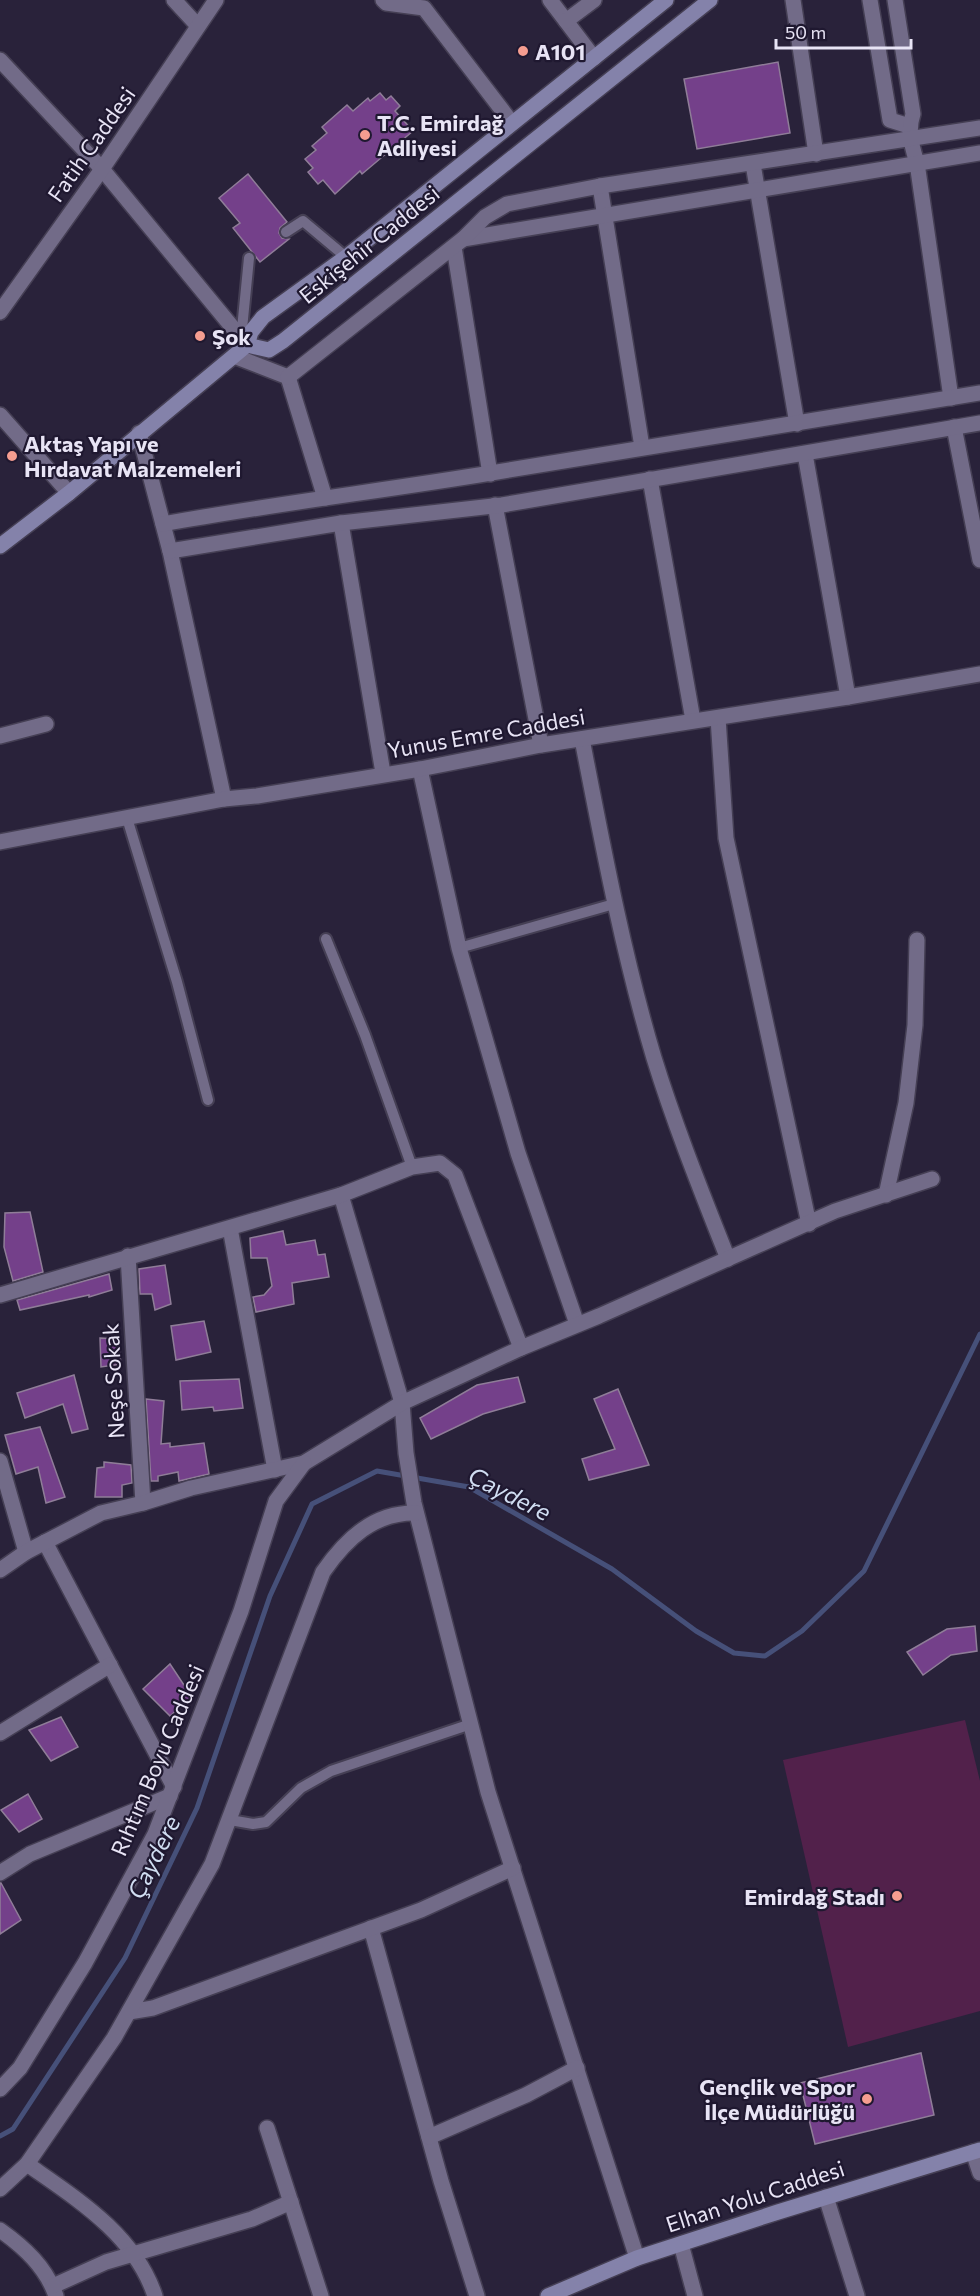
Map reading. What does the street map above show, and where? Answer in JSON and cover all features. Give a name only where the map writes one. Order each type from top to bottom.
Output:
[{"type":"main road","name":"Eskişehir Caddesi","points":[[0,546],[69,493],[247,345],[251,332],[263,317],[346,257],[666,0]]},
{"type":"main road","name":"Eskişehir Caddesi","points":[[247,345],[269,350],[283,341],[710,0]]},
{"type":"main road","name":"Elhan Yolu Caddesi","points":[[548,2296],[637,2258],[976,2151]]},
{"type":"street","points":[[174,0],[198,26]]},
{"type":"street","name":"Fatih Caddesi","points":[[0,312],[102,169],[216,0]]},
{"type":"street","points":[[382,0],[386,3],[424,8],[512,123]]},
{"type":"street","points":[[550,0],[594,58]]},
{"type":"street","points":[[566,21],[594,0]]},
{"type":"street","points":[[793,0],[816,153]]},
{"type":"street","points":[[895,0],[913,114],[909,133],[917,164],[951,398]]},
{"type":"street","points":[[876,1],[890,120],[909,133]]},
{"type":"street","points":[[0,60],[102,169],[247,345]]},
{"type":"street","points":[[288,377],[458,243],[485,217],[507,204],[600,186],[816,153],[909,133],[980,128]]},
{"type":"street","points":[[458,243],[605,215],[980,153]]},
{"type":"street","points":[[753,164],[797,424]]},
{"type":"street","points":[[600,186],[642,447]]},
{"type":"street","points":[[458,243],[490,474]]},
{"type":"street","points":[[234,356],[288,377]]},
{"type":"street","points":[[288,377],[325,498]]},
{"type":"street","points":[[163,524],[242,509],[490,474],[642,447],[980,393]]},
{"type":"street","points":[[0,415],[69,493]]},
{"type":"street","points":[[170,551],[341,523],[495,505],[980,423]]},
{"type":"street","points":[[954,427],[980,560]]},
{"type":"street","points":[[139,433],[170,551],[224,799]]},
{"type":"street","points":[[805,454],[848,697]]},
{"type":"street","points":[[650,479],[693,720]]},
{"type":"street","points":[[495,505],[541,745]]},
{"type":"street","points":[[341,523],[384,773]]},
{"type":"street","name":"Yunus Emre Caddesi","points":[[0,842],[224,799],[257,796],[384,773],[420,769],[541,745],[980,674]]},
{"type":"street","points":[[718,718],[726,838],[810,1224]]},
{"type":"street","points":[[0,736],[46,724]]},
{"type":"street","points":[[582,740],[614,904],[655,1059],[728,1259]]},
{"type":"street","points":[[420,769],[459,948],[518,1153],[577,1324]]},
{"type":"street","points":[[886,1194],[906,1103],[914,1036],[917,940]]},
{"type":"street","points":[[0,1295],[341,1195],[412,1167],[440,1163],[455,1175],[521,1348]]},
{"type":"street","points":[[0,1570],[26,1552],[101,1513],[191,1488],[304,1463],[402,1403],[521,1348],[810,1224],[835,1211],[932,1179]]},
{"type":"street","points":[[341,1195],[402,1403],[406,1453],[415,1508],[488,1792],[637,2258]]},
{"type":"street","points":[[230,1228],[275,1470]]},
{"type":"street","name":"Neşe Sokak","points":[[128,1256],[143,1503]]},
{"type":"street","points":[[0,1461],[26,1552]]},
{"type":"street","name":"Rıhtım Boyu Caddesi","points":[[0,2089],[20,2068],[85,1963],[155,1834],[241,1611],[276,1501],[304,1463]]},
{"type":"street","points":[[0,2189],[27,2164],[114,2038],[212,1864],[323,1572],[343,1546],[368,1525],[384,1517],[415,1508]]},
{"type":"street","points":[[0,1873],[30,1854],[172,1791],[110,1665],[45,1542]]},
{"type":"street","points":[[0,1733],[110,1665]]},
{"type":"street","points":[[129,2013],[153,2008],[421,1910],[513,1868]]},
{"type":"street","points":[[371,1928],[441,2181],[477,2296]]},
{"type":"street","points":[[429,2136],[526,2095],[577,2068]]},
{"type":"street","points":[[267,2128],[321,2296]]},
{"type":"street","points":[[976,2151],[980,2173]]},
{"type":"street","points":[[27,2164],[95,2213],[134,2254],[155,2296]]},
{"type":"street","points":[[826,2197],[857,2296]]},
{"type":"street","points":[[0,2230],[35,2259],[54,2291],[106,2262],[252,2219],[291,2202]]},
{"type":"street","points":[[681,2244],[695,2296]]},
{"type":"lane","points":[[286,232],[303,221],[346,257]]},
{"type":"lane","points":[[247,345],[243,329],[249,258]]},
{"type":"lane","points":[[127,818],[177,982],[208,1100]]},
{"type":"lane","points":[[459,948],[614,904]]},
{"type":"lane","points":[[327,939],[369,1045],[412,1167]]},
{"type":"lane","points":[[230,1820],[252,1824],[266,1822],[301,1788],[331,1771],[471,1724]]},
{"type":"shaded area","name":"Emirdağ Stadı","points":[[965,1720],[980,1781],[980,2011],[848,2047],[783,1760]]},
{"type":"building","points":[[778,62],[790,133],[697,149],[684,79]]},
{"type":"building","name":"T.C. Emirdağ Adliyesi","points":[[380,93],[386,100],[391,96],[400,106],[395,111],[413,131],[362,174],[360,171],[335,194],[323,180],[318,184],[308,172],[313,168],[305,159],[316,150],[312,146],[327,133],[322,127],[347,105],[353,111],[368,98],[370,101]]},
{"type":"building","points":[[248,174],[287,222],[280,228],[279,233],[282,238],[289,239],[260,262],[233,228],[240,223],[219,198]]},
{"type":"building","points":[[30,1212],[43,1272],[13,1281],[4,1247],[5,1213]]},
{"type":"building","points":[[283,1231],[286,1245],[315,1240],[318,1255],[325,1254],[329,1277],[292,1283],[294,1304],[256,1312],[253,1297],[264,1295],[272,1286],[267,1258],[251,1258],[250,1238]]},
{"type":"building","points":[[165,1265],[171,1304],[155,1310],[152,1294],[140,1294],[139,1269]]},
{"type":"building","points":[[109,1274],[112,1290],[89,1297],[89,1295],[20,1310],[17,1300]]},
{"type":"building","points":[[204,1321],[211,1352],[176,1360],[171,1326]]},
{"type":"building","points":[[100,1338],[118,1339],[121,1364],[101,1367]]},
{"type":"building","points":[[74,1375],[88,1429],[72,1433],[63,1404],[25,1418],[17,1393]]},
{"type":"building","points":[[518,1377],[525,1402],[483,1414],[431,1439],[420,1418],[477,1385]]},
{"type":"building","points":[[239,1379],[243,1408],[214,1411],[213,1407],[182,1410],[180,1381]]},
{"type":"building","points":[[618,1389],[649,1465],[589,1480],[582,1459],[615,1449],[594,1399]]},
{"type":"building","points":[[146,1399],[164,1401],[161,1444],[170,1443],[170,1447],[204,1443],[209,1474],[179,1481],[178,1472],[158,1476],[158,1481],[151,1481]]},
{"type":"building","points":[[40,1427],[65,1497],[46,1503],[38,1467],[16,1474],[5,1435]]},
{"type":"building","points":[[104,1462],[131,1465],[132,1483],[122,1485],[122,1497],[95,1497],[97,1468],[104,1467]]},
{"type":"building","points":[[975,1626],[977,1651],[951,1655],[923,1675],[907,1652],[947,1629]]},
{"type":"building","points":[[170,1664],[192,1697],[170,1716],[143,1689]]},
{"type":"building","points":[[61,1717],[78,1747],[51,1761],[29,1730]]},
{"type":"building","points":[[28,1794],[42,1819],[19,1832],[1,1810]]},
{"type":"building","points":[[0,1883],[21,1920],[0,1934]]},
{"type":"building","name":"Gençlik ve Spor İlçe Müdürlüğü","points":[[921,2053],[934,2115],[815,2144],[800,2083]]},
{"type":"waterway","name":"Çaydere","points":[[0,2136],[13,2129],[125,1958],[197,1808],[270,1596],[312,1504],[377,1471],[469,1487],[612,1569],[696,1631],[734,1653],[765,1656],[802,1631],[864,1571],[980,1334]]},
{"type":"place","name":"A101","points":[[523,51]]},
{"type":"place","name":"T.C. Emirdağ Adliyesi","points":[[365,135]]},
{"type":"place","name":"Şok","points":[[200,336]]},
{"type":"place","name":"Aktaş Yapı ve Hırdavat Malzemeleri","points":[[12,456]]},
{"type":"place","name":"Emirdağ Stadı","points":[[897,1896]]},
{"type":"place","name":"Gençlik ve Spor İlçe Müdürlüğü","points":[[867,2099]]}]
